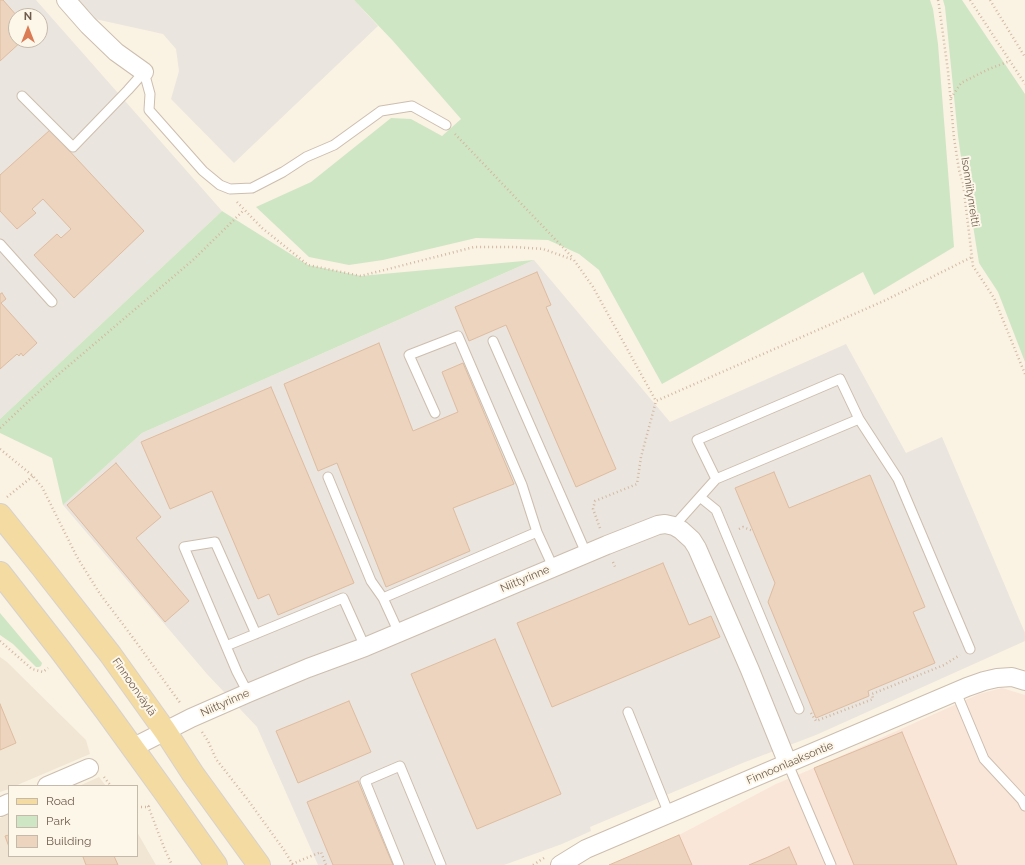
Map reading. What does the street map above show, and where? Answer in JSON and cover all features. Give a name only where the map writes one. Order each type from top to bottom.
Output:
[{"type":"main road","name":"Finnoonväylä","points":[[3,513],[110,654],[165,731],[193,774],[259,865]]},
{"type":"main road","points":[[0,573],[61,651],[216,865]]},
{"type":"street","points":[[66,0],[88,25],[116,52],[144,72]]},
{"type":"street","name":"Niittyrinne","points":[[132,748],[165,731],[248,693],[399,633],[607,545],[658,525],[665,524],[674,526]]},
{"type":"street","points":[[674,526],[687,535],[697,548],[750,670],[788,764]]},
{"type":"street","name":"Finnoonlaaksontie","points":[[560,865],[586,849],[956,692],[997,678],[1012,677],[1025,681]]},
{"type":"street","points":[[49,785],[89,768]]},
{"type":"lane","points":[[22,96],[73,146],[144,72]]},
{"type":"lane","points":[[144,72],[150,94],[149,110],[203,171],[220,185],[230,189],[252,188],[283,172],[306,157],[334,145],[381,111],[412,106],[446,125]]},
{"type":"lane","points":[[0,244],[52,302]]},
{"type":"lane","points":[[435,413],[409,355],[458,336],[522,485],[537,532],[553,568]]},
{"type":"lane","points":[[493,341],[586,554]]},
{"type":"lane","points":[[716,479],[697,440],[840,379],[859,419],[898,479],[970,649]]},
{"type":"lane","points":[[674,526],[716,479],[859,419]]},
{"type":"lane","points":[[328,477],[371,581],[383,598],[399,633]]},
{"type":"lane","points":[[700,497],[716,510],[799,709]]},
{"type":"lane","points":[[383,598],[537,532]]},
{"type":"lane","points":[[248,693],[237,672],[184,547],[215,542],[256,634]]},
{"type":"lane","points":[[226,646],[343,598],[365,647]]},
{"type":"lane","points":[[956,692],[984,760],[1022,800],[1025,806]]},
{"type":"lane","points":[[628,712],[670,814]]},
{"type":"lane","points":[[788,764],[831,865]]},
{"type":"lane","points":[[399,865],[365,781],[400,766],[441,865]]},
{"type":"path","name":"Isonniitynreitti","points":[[938,0],[954,138],[959,170],[963,183],[973,266],[994,298],[1025,374]]},
{"type":"path","points":[[970,0],[1025,84]]},
{"type":"path","points":[[990,0],[1025,57]]},
{"type":"path","points":[[950,98],[961,83],[988,69],[1010,61]]},
{"type":"path","points":[[446,125],[574,260],[592,287],[656,401],[641,457],[637,484],[595,501],[593,509],[616,569]]},
{"type":"path","points":[[0,428],[46,385],[193,260],[244,210],[262,228],[308,265],[361,276],[474,247],[516,247],[543,249],[574,260]]},
{"type":"path","points":[[656,401],[886,300],[972,257]]},
{"type":"path","points":[[0,449],[33,476],[42,487],[77,557],[100,594],[176,696]]},
{"type":"path","points":[[3,513],[33,476]]},
{"type":"path","points":[[0,642],[32,669],[42,672],[52,666]]},
{"type":"path","points":[[799,709],[811,712],[816,721],[873,699],[872,694],[944,665],[970,649]]},
{"type":"path","points":[[208,741],[216,759],[248,800],[293,864],[321,852],[326,865]]},
{"type":"path","points":[[145,802],[172,865]]},
{"type":"path","points":[[138,807],[148,807]]},
{"type":"shaded area","points":[[0,0],[36,0],[43,8],[8,8],[8,48],[48,48],[48,14],[222,211],[0,419]]},
{"type":"shaded area","points":[[79,0],[354,0],[378,26],[234,163],[171,99],[179,71],[176,49],[163,34],[95,19]]},
{"type":"shaded area","points":[[534,260],[670,422],[846,344],[906,453],[942,437],[1025,633],[1025,641],[816,735],[745,762],[590,827],[591,831],[562,844],[504,865],[318,865],[257,727],[207,674],[63,505],[142,433]]},
{"type":"shaded area","points":[[0,657],[7,662],[86,740],[90,754],[17,785],[8,785],[8,789],[0,792]]},
{"type":"shaded area","points":[[1002,688],[1025,695],[1025,865],[609,865],[679,835],[776,784],[979,694]]},
{"type":"shaded area","points":[[99,777],[105,785],[81,785]]},
{"type":"shaded area","points":[[8,814],[8,857],[138,857],[138,834],[156,865],[0,865],[0,818]]},
{"type":"green space","points":[[354,0],[930,0],[933,9],[938,44],[954,247],[874,295],[863,272],[662,384],[599,270],[579,254],[548,240],[476,238],[383,260],[349,265],[309,257],[256,207],[311,182],[391,118],[411,119],[442,136],[461,119],[393,41]]},
{"type":"green space","points":[[943,0],[962,0],[1025,94],[1025,362],[998,292],[979,263],[958,136],[945,7]]},
{"type":"green space","points":[[222,211],[308,265],[361,276],[534,260],[142,433],[63,505],[52,458],[0,433],[0,419]]},
{"type":"green space","points":[[0,613],[42,663],[41,666],[36,667],[13,644],[0,635]]},
{"type":"building","points":[[0,0],[3,0],[10,8],[8,8],[8,48],[14,48],[0,61]]},
{"type":"building","points":[[50,130],[144,231],[74,298],[34,255],[57,234],[61,238],[71,229],[43,199],[32,209],[36,213],[17,229],[0,211],[0,175]]},
{"type":"building","points":[[537,272],[551,305],[546,307],[616,469],[576,487],[506,325],[469,341],[455,307]]},
{"type":"building","points":[[2,293],[6,299],[1,303],[37,343],[23,356],[21,353],[19,356],[17,354],[0,369],[0,294]]},
{"type":"building","points":[[379,343],[413,431],[458,412],[442,372],[463,363],[514,484],[453,508],[470,551],[386,587],[337,463],[318,471],[284,384]]},
{"type":"building","points":[[271,387],[354,583],[278,615],[269,594],[258,599],[212,491],[170,509],[141,442]]},
{"type":"building","points":[[116,463],[161,517],[136,538],[189,601],[165,622],[67,505]]},
{"type":"building","points":[[774,472],[789,508],[870,475],[925,607],[913,612],[935,663],[868,691],[869,696],[816,718],[768,602],[775,583],[735,488]]},
{"type":"building","points":[[663,563],[689,625],[711,616],[720,637],[552,707],[517,623]]},
{"type":"building","points":[[495,639],[561,794],[477,829],[411,674]]},
{"type":"building","points":[[349,701],[371,752],[298,783],[276,731]]},
{"type":"building","points":[[0,704],[16,743],[0,750]]},
{"type":"building","points":[[902,732],[957,865],[854,865],[814,768]]},
{"type":"building","points":[[358,781],[393,865],[333,865],[307,802]]},
{"type":"building","points":[[8,835],[8,844],[5,836]]},
{"type":"building","points":[[679,835],[692,865],[609,865]]},
{"type":"building","points":[[789,847],[797,865],[749,865],[768,857]]},
{"type":"building","points":[[83,857],[114,857],[118,865],[86,865]]}]
